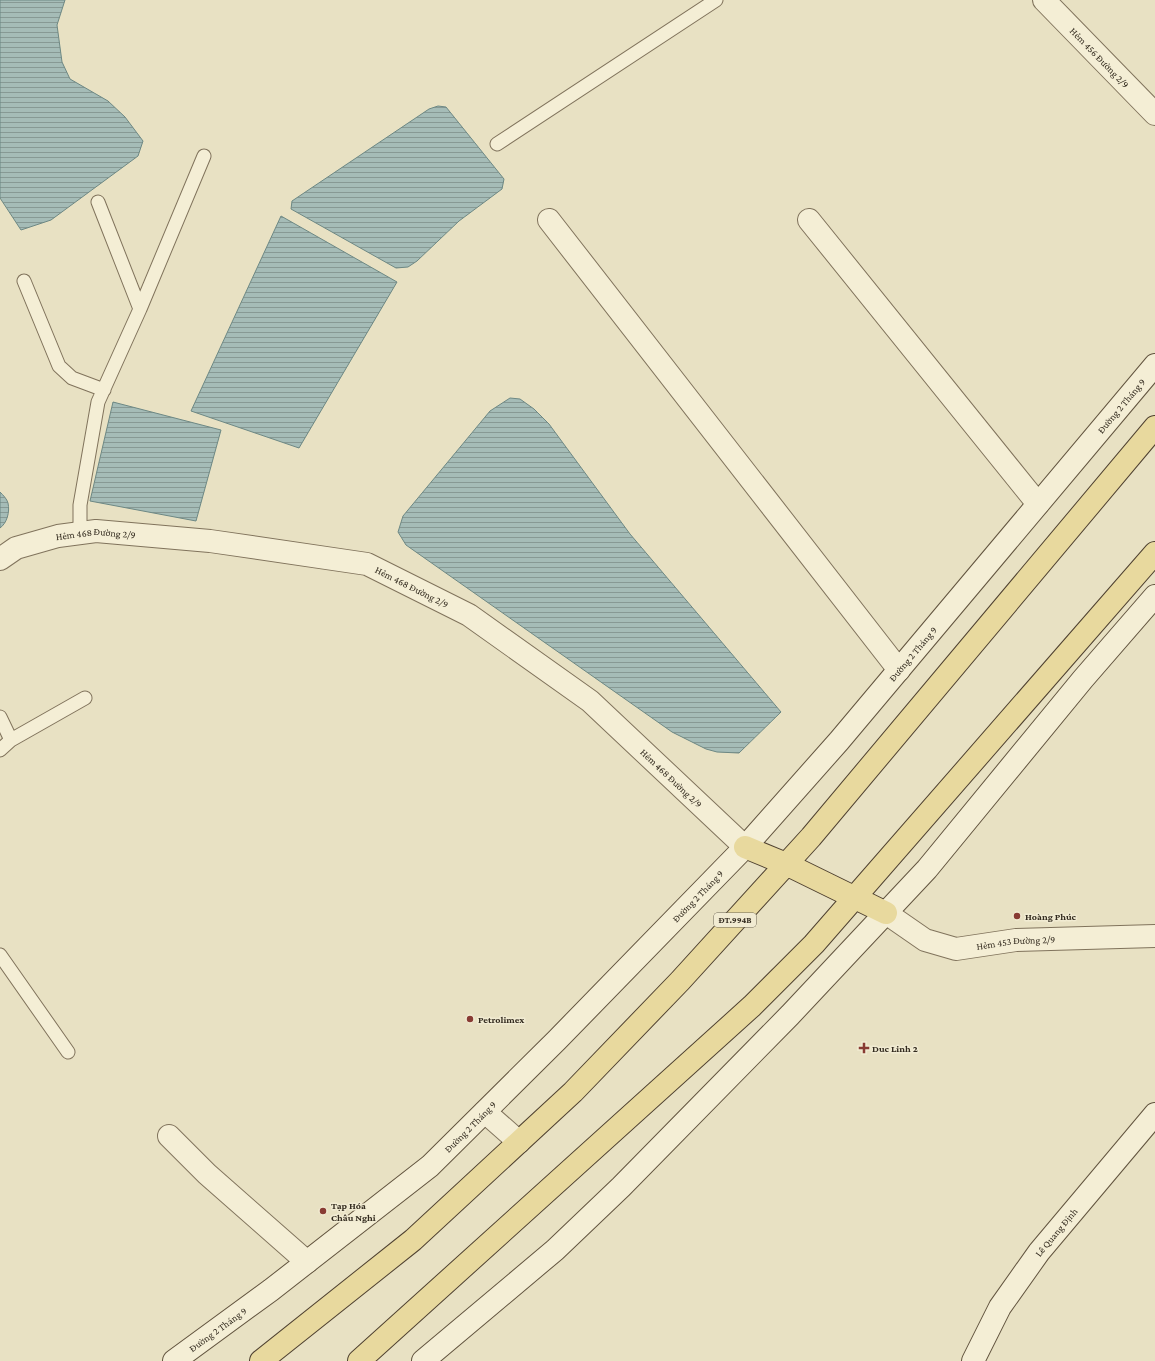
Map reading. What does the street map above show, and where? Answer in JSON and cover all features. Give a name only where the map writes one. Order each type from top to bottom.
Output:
[{"type":"main road","name":"Hẻm 456 Đường 2/9","points":[[1047,1],[1155,114]]},
{"type":"main road","points":[[549,220],[899,670]]},
{"type":"main road","points":[[809,220],[1038,504]]},
{"type":"main road","name":"Đường 2 Tháng 9","points":[[174,1361],[307,1262],[430,1166],[485,1112],[745,847],[840,741],[1155,365]]},
{"type":"main road","name":"ĐT.994B","points":[[261,1361],[413,1240],[573,1092],[680,981],[811,837],[1155,427]]},
{"type":"main road","name":"Hẻm 468 Đường 2/9","points":[[0,559],[16,548],[58,536],[96,531],[210,541],[367,564],[469,615],[590,701],[745,847]]},
{"type":"main road","points":[[359,1361],[752,1006],[814,944],[1155,553]]},
{"type":"main road","points":[[423,1361],[555,1250],[610,1197],[790,1015],[927,869],[1083,679],[1155,596]]},
{"type":"main road","points":[[745,847],[786,864],[886,913]]},
{"type":"main road","name":"Hẻm 453 Đường 2/9","points":[[886,913],[925,940],[956,949],[1016,940],[1155,936]]},
{"type":"main road","points":[[485,1112],[519,1142]]},
{"type":"main road","name":"Lê Quang Định","points":[[973,1361],[1000,1307],[1039,1252],[1155,1114]]},
{"type":"main road","points":[[169,1136],[207,1174],[307,1262]]},
{"type":"lane","points":[[497,144],[716,0]]},
{"type":"lane","points":[[80,533],[80,506],[98,402],[140,309],[204,156]]},
{"type":"lane","points":[[98,202],[140,309]]},
{"type":"lane","points":[[24,281],[59,366],[72,378],[104,390]]},
{"type":"lane","points":[[0,750],[11,740],[85,698]]},
{"type":"lane","points":[[0,717],[11,740]]},
{"type":"lane","points":[[0,955],[68,1052]]},
{"type":"water","points":[[0,0],[65,0],[57,25],[62,62],[70,79],[108,101],[125,117],[143,141],[138,156],[51,220],[21,230],[0,198]]},
{"type":"water","points":[[438,106],[446,107],[504,179],[502,189],[459,221],[417,261],[408,267],[396,268],[291,209],[292,201],[429,109]]},
{"type":"water","points":[[281,216],[397,282],[299,448],[191,411]]},
{"type":"water","points":[[510,398],[520,399],[534,409],[549,424],[630,534],[781,712],[739,753],[717,752],[706,749],[672,732],[406,545],[398,532],[403,516],[490,411]]},
{"type":"water","points":[[113,402],[221,430],[196,521],[90,501]]},
{"type":"water","points":[[0,492],[5,497],[9,510],[6,520],[0,528]]},
{"type":"place","name":"Hoàng Phúc","points":[[1017,916]]},
{"type":"place","name":"Petrolimex","points":[[470,1019]]},
{"type":"place","name":"Duc Linh 2","points":[[864,1048]]},
{"type":"place","name":"Tạp Hóa Châu Nghi","points":[[323,1211]]}]
